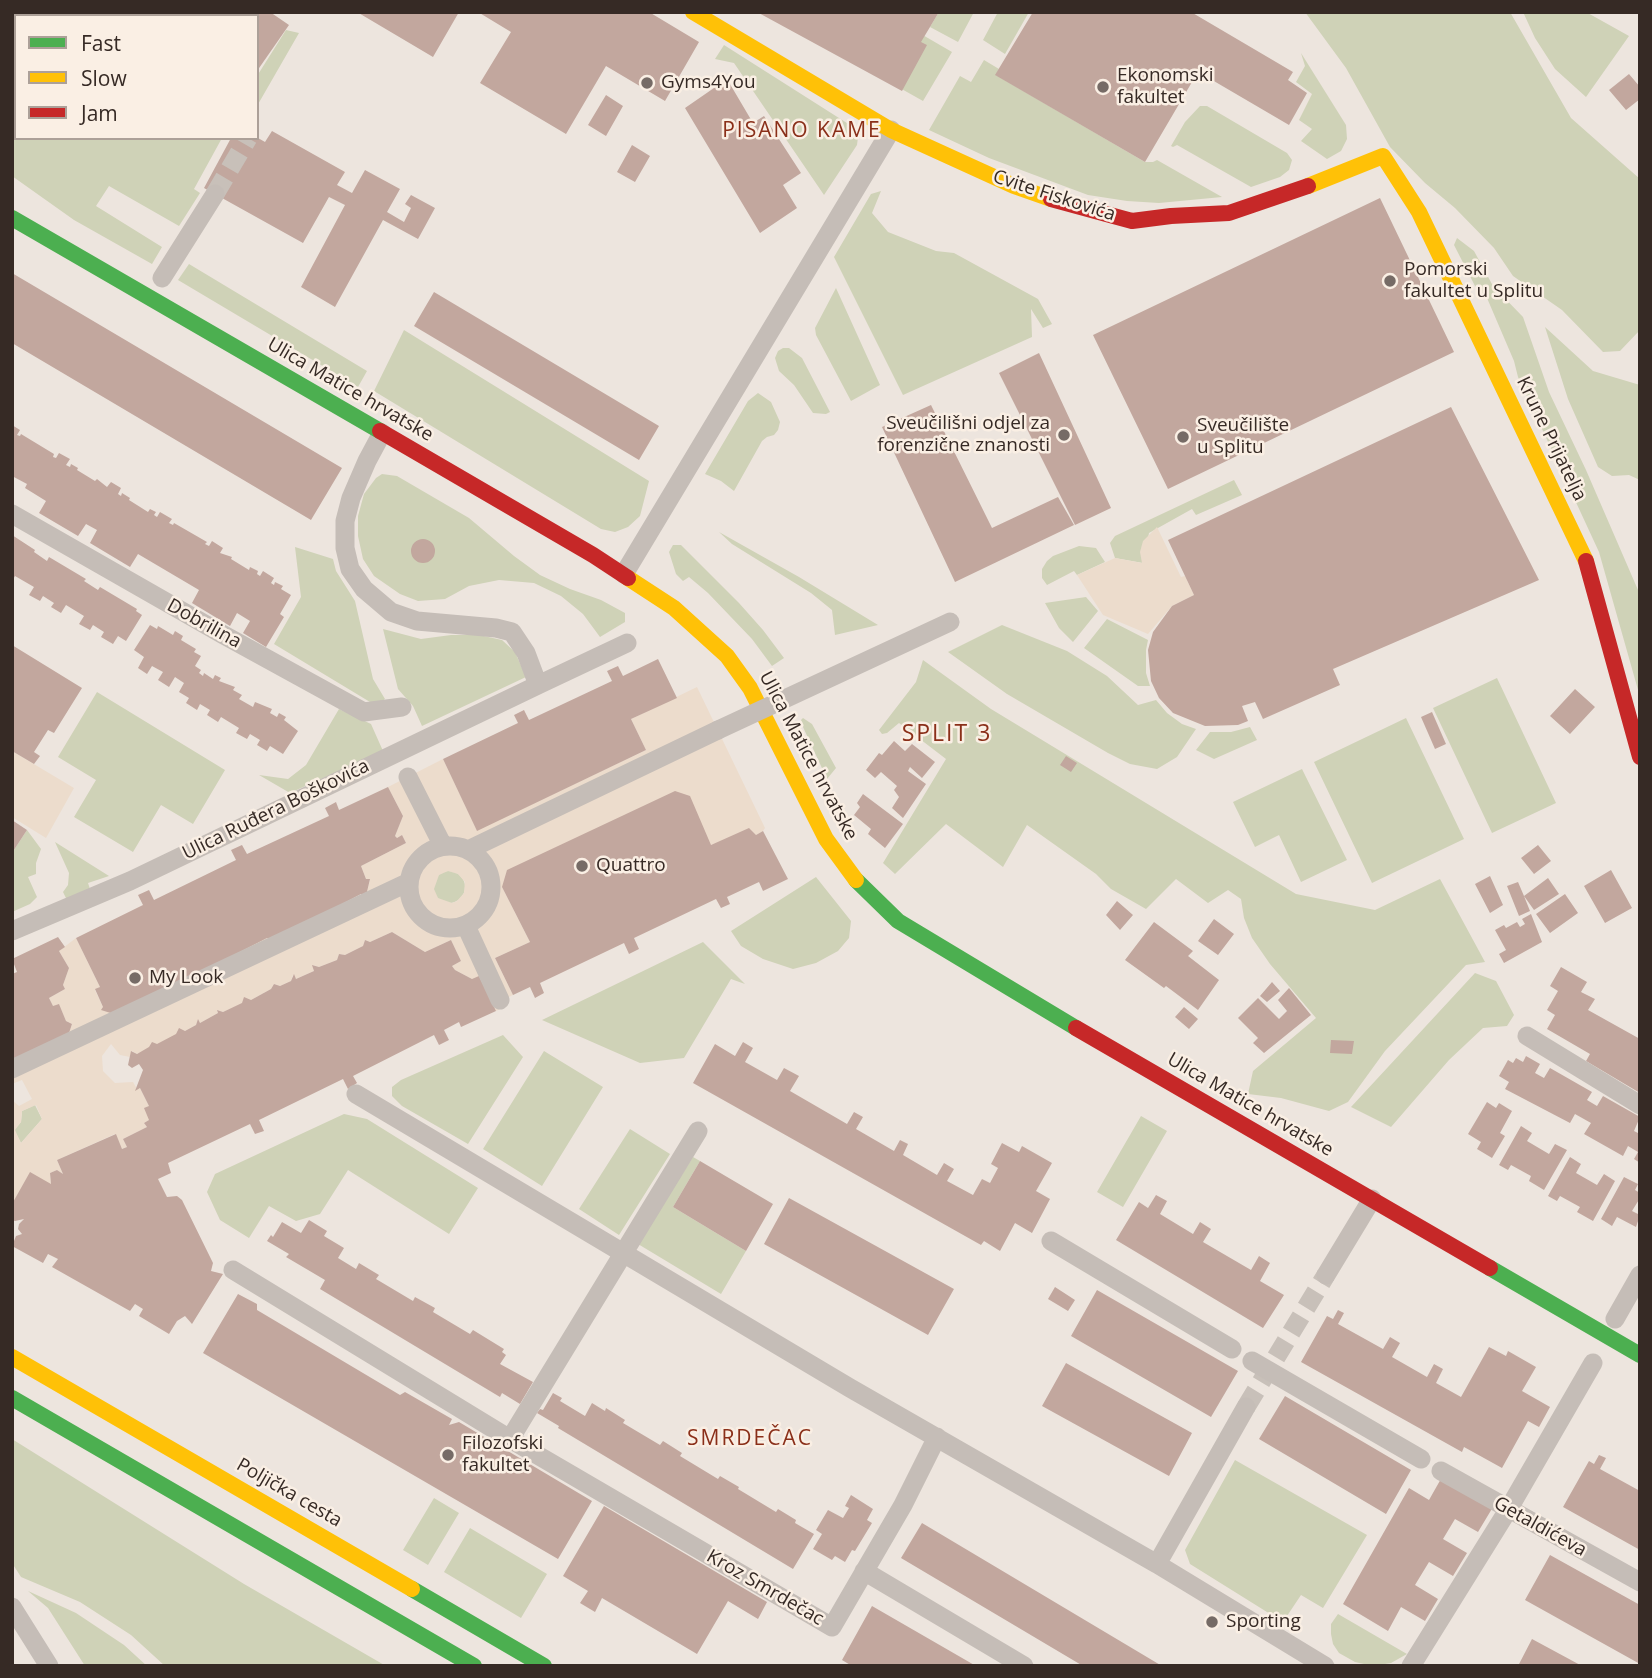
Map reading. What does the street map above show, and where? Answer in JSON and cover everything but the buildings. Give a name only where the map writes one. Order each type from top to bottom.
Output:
[{"type":"street","name":"Cvite Fiskovića","points":[[693,12],[891,130],[1014,186],[1069,205],[1132,221],[1229,213],[1336,176],[1383,156]]},
{"type":"street","points":[[624,574],[891,130]]},
{"type":"street","name":"Krune Prijatelja","points":[[1383,156],[1419,212],[1590,570],[1640,757]]},
{"type":"street","points":[[162,278],[215,194]]},
{"type":"street","name":"Ulica Matice hrvatske","points":[[12,218],[624,574],[674,608],[727,656],[750,688],[826,839],[850,874],[873,900],[898,921],[1038,1006],[1640,1354]]},
{"type":"street","points":[[382,433],[351,498],[345,521],[345,548],[350,569],[364,589],[391,612],[418,621],[496,628],[512,632],[526,653],[538,685]]},
{"type":"street","name":"Dobrilina","points":[[12,514],[222,635],[364,712],[402,707]]},
{"type":"street","points":[[468,850],[950,622]]},
{"type":"street","name":"Ulica Ruđera Boškovića","points":[[12,931],[130,881],[627,643]]},
{"type":"street","points":[[408,777],[443,846]]},
{"type":"street","points":[[443,846],[468,850],[481,858],[489,870],[491,898],[485,911],[466,926],[449,929],[435,926],[415,909],[410,896],[409,882],[412,872],[424,855],[443,846]]},
{"type":"street","points":[[12,1069],[409,882]]},
{"type":"street","points":[[466,926],[500,1000]]},
{"type":"street","points":[[1527,1036],[1640,1105]]},
{"type":"street","points":[[356,1094],[622,1253],[1157,1564],[1325,1666]]},
{"type":"street","points":[[510,1439],[698,1131]]},
{"type":"street","points":[[1326,1275],[1372,1199]]},
{"type":"street","points":[[1051,1241],[1232,1349]]},
{"type":"street","name":"Kroz Smrdečac","points":[[233,1270],[510,1439],[832,1627],[903,1505],[937,1437]]},
{"type":"street","points":[[1615,1318],[1640,1275]]},
{"type":"street","name":"Poljička cesta","points":[[12,1357],[544,1666]]},
{"type":"street","points":[[1252,1362],[1421,1459]]},
{"type":"street","points":[[1411,1666],[1508,1510],[1593,1363]]},
{"type":"street","points":[[12,1398],[474,1666]]},
{"type":"street","points":[[1157,1564],[1246,1407]]},
{"type":"street","name":"Getaldićeva","points":[[1441,1471],[1640,1583]]},
{"type":"street","points":[[864,1571],[1024,1666]]},
{"type":"street","points":[[12,1607],[49,1666]]},
{"type":"green space","points":[[12,12],[40,14],[14,14],[14,140],[221,140],[194,189],[200,193],[179,226],[109,186],[96,206],[162,247],[152,264],[74,220],[12,176]]},
{"type":"green space","points":[[939,12],[974,12],[958,42],[930,27]]},
{"type":"green space","points":[[998,12],[1029,12],[1005,54],[983,40]]},
{"type":"green space","points":[[1305,12],[1510,12],[1571,118],[1640,179],[1640,330],[1620,351],[1603,352],[1562,310],[1513,276],[1494,248],[1390,147],[1346,68]]},
{"type":"green space","points":[[1523,12],[1586,12],[1629,36],[1586,97],[1555,69],[1535,38]]},
{"type":"green space","points":[[902,23],[952,52],[923,101],[875,74]]},
{"type":"green space","points":[[286,30],[299,33],[259,103],[259,73]]},
{"type":"green space","points":[[724,45],[850,125],[858,137],[857,145],[824,195],[734,63],[715,59]]},
{"type":"green space","points":[[1301,53],[1346,125],[1347,139],[1341,151],[1327,159],[1301,141],[1312,129],[1299,120],[1312,94],[1296,82],[1305,66]]},
{"type":"green space","points":[[984,60],[999,69],[996,75],[1145,162],[1157,160],[1222,197],[1159,203],[1088,195],[989,158],[929,130],[960,76],[971,82]]},
{"type":"green space","points":[[1200,106],[1207,106],[1287,153],[1292,160],[1289,170],[1280,177],[1251,187],[1177,145],[1171,146],[1185,122]]},
{"type":"green space","points":[[881,191],[872,213],[888,232],[936,251],[954,253],[1038,299],[1052,324],[1043,328],[1031,309],[1032,337],[903,395],[834,257],[871,194]]},
{"type":"green space","points":[[1457,238],[1474,251],[1493,286],[1523,317],[1549,392],[1640,595],[1640,697],[1599,552],[1518,377],[1514,361],[1487,298],[1475,286],[1454,245]]},
{"type":"green space","points":[[189,264],[367,371],[358,387],[178,280]]},
{"type":"green space","points":[[836,288],[880,385],[851,401],[816,335],[815,328]]},
{"type":"green space","points":[[1545,327],[1593,371],[1640,385],[1640,480],[1629,475],[1612,476],[1598,467],[1568,399]]},
{"type":"green space","points":[[404,330],[649,481],[640,516],[628,527],[615,532],[601,529],[374,391]]},
{"type":"green space","points":[[783,348],[789,348],[802,358],[830,412],[813,413],[794,385],[779,371],[775,358]]},
{"type":"green space","points":[[758,393],[771,402],[780,422],[774,435],[762,441],[734,491],[705,474],[748,401]]},
{"type":"green space","points":[[382,474],[397,476],[469,518],[540,575],[625,613],[625,622],[600,637],[583,614],[561,596],[534,583],[499,580],[469,586],[445,599],[418,601],[400,594],[374,576],[363,559],[358,536],[358,516],[364,494]]},
{"type":"green space","points":[[1234,480],[1242,495],[1196,515],[1192,509],[1149,533],[1143,563],[1115,558],[1110,543],[1115,536]]},
{"type":"green space","points":[[719,532],[878,625],[835,635],[832,610],[811,593],[732,544]]},
{"type":"green space","points":[[673,545],[681,545],[739,603],[784,658],[772,666],[752,639],[708,593],[689,577],[683,581],[676,574],[669,552]]},
{"type":"green space","points":[[1079,546],[1096,548],[1105,562],[1077,575],[1074,571],[1047,585],[1042,578],[1042,569],[1047,561]]},
{"type":"green space","points":[[295,547],[333,559],[336,571],[355,601],[373,679],[385,699],[381,702],[370,702],[274,644],[301,597]]},
{"type":"green space","points":[[1086,597],[1098,611],[1073,642],[1059,628],[1045,603]]},
{"type":"green space","points":[[1107,619],[1148,640],[1146,673],[1150,686],[1138,686],[1084,648]]},
{"type":"green space","points":[[1002,625],[1067,651],[1107,676],[1138,705],[1156,700],[1182,724],[1196,729],[1177,757],[1157,769],[1130,764],[1108,753],[1007,694],[948,652]]},
{"type":"green space","points":[[383,629],[421,639],[479,635],[502,640],[515,652],[526,677],[422,726],[413,706],[398,689]]},
{"type":"green space","points":[[923,660],[991,709],[1296,894],[1375,910],[1440,879],[1485,962],[1466,965],[1385,1051],[1348,1102],[1329,1111],[1281,1098],[1248,1094],[1253,1071],[1316,1018],[1270,964],[1252,938],[1244,918],[1241,899],[1228,890],[1208,903],[1176,879],[1146,909],[1111,889],[1096,874],[1027,825],[1003,867],[946,824],[895,874],[883,863],[946,759],[899,723],[887,733],[882,734],[879,730],[916,682]]},
{"type":"green space","points":[[1497,678],[1556,803],[1492,833],[1433,708]]},
{"type":"green space","points":[[97,692],[225,770],[193,824],[161,805],[133,852],[74,817],[96,780],[58,757]]},
{"type":"green space","points":[[339,709],[371,724],[383,751],[290,793],[259,775],[288,779],[306,765]]},
{"type":"green space","points":[[803,718],[812,724],[836,768],[827,779],[803,727]]},
{"type":"green space","points":[[1406,718],[1464,839],[1372,883],[1314,762]]},
{"type":"green space","points":[[1250,727],[1257,740],[1214,759],[1196,750],[1210,732],[1231,732]]},
{"type":"green space","points":[[1302,769],[1347,860],[1301,882],[1279,835],[1255,847],[1233,802]]},
{"type":"green space","points":[[27,830],[41,849],[36,863],[36,874],[28,877],[37,897],[30,904],[12,912],[12,853]]},
{"type":"green space","points":[[55,842],[109,876],[88,883],[90,889],[68,902],[63,892],[68,885],[69,873]]},
{"type":"green space","points":[[449,871],[460,876],[465,887],[460,898],[449,903],[438,898],[433,887],[438,876]]},
{"type":"green space","points":[[816,877],[851,921],[849,938],[838,951],[816,963],[793,969],[763,959],[741,946],[731,931]]},
{"type":"green space","points":[[703,942],[745,984],[731,979],[684,1058],[640,1063],[542,1020]]},
{"type":"green space","points":[[1475,973],[1496,981],[1514,1015],[1507,1026],[1483,1028],[1449,1060],[1391,1127],[1351,1107]]},
{"type":"green space","points":[[503,1035],[523,1057],[468,1144],[402,1106],[392,1096],[392,1087],[401,1080]]},
{"type":"green space","points":[[544,1051],[603,1087],[542,1186],[483,1149]]},
{"type":"green space","points":[[35,1105],[42,1119],[21,1143],[14,1130],[21,1122],[22,1111]]},
{"type":"green space","points":[[344,1114],[367,1119],[478,1188],[449,1234],[348,1170],[320,1214],[296,1221],[269,1206],[249,1238],[220,1220],[207,1192],[215,1174]]},
{"type":"green space","points":[[1141,1116],[1167,1131],[1123,1207],[1097,1192]]},
{"type":"green space","points":[[630,1129],[670,1154],[619,1235],[579,1209]]},
{"type":"green space","points":[[693,1157],[700,1161],[673,1207],[746,1251],[721,1294],[638,1244]]},
{"type":"green space","points":[[12,1439],[244,1584],[386,1666],[165,1666],[131,1635],[80,1602],[21,1577],[12,1563]]},
{"type":"green space","points":[[1235,1460],[1367,1535],[1323,1608],[1301,1595],[1283,1622],[1190,1564],[1185,1550]]},
{"type":"green space","points":[[434,1498],[459,1513],[428,1565],[403,1550]]},
{"type":"green space","points":[[470,1528],[547,1574],[521,1618],[444,1572]]},
{"type":"green space","points":[[28,1591],[76,1613],[124,1645],[147,1666],[85,1666],[48,1608]]},
{"type":"green space","points":[[1338,1614],[1407,1654],[1391,1663],[1373,1666],[1355,1662],[1339,1653],[1331,1634],[1331,1624]]},
{"type":"shaded area","points":[[1157,527],[1181,577],[1185,576],[1194,595],[1172,606],[1148,634],[1103,615],[1077,575],[1115,558],[1142,563],[1140,552],[1143,541]]},
{"type":"shaded area","points":[[697,687],[765,828],[763,831],[711,845],[502,887],[530,942],[495,958],[513,995],[505,999],[508,1005],[496,1011],[472,979],[452,966],[461,961],[451,940],[425,952],[392,932],[370,942],[365,940],[363,946],[345,955],[339,954],[337,960],[319,967],[313,965],[314,971],[296,979],[293,975],[291,981],[280,986],[274,984],[271,989],[251,1000],[223,1012],[217,1010],[218,1013],[200,1023],[198,1020],[196,1025],[185,1031],[137,1054],[132,1051],[130,1057],[120,1055],[111,1044],[102,1056],[103,1071],[115,1083],[133,1082],[137,1089],[140,1088],[149,1106],[149,1120],[144,1123],[147,1127],[123,1139],[127,1147],[122,1149],[115,1134],[57,1160],[63,1174],[57,1170],[50,1173],[51,1184],[12,1204],[12,1100],[19,1106],[32,1099],[22,1080],[12,1084],[12,1059],[67,1038],[72,1024],[66,1021],[59,1005],[53,1006],[49,998],[65,989],[63,985],[69,968],[59,951],[76,938],[100,987],[95,990],[103,1007],[267,938],[273,940],[366,896],[370,880],[366,879],[361,866],[406,843],[402,835],[397,838],[395,836],[403,816],[388,787],[443,759],[477,830],[646,750],[631,719]],"holes":[[[448,871],[458,874],[465,882],[464,893],[452,903],[438,898],[434,889],[439,875]],[[36,1105],[42,1119],[21,1143],[15,1130],[21,1122],[22,1111]]]},
{"type":"shaded area","points":[[12,751],[74,788],[46,838],[12,817]]},
{"type":"tunnel","points":[[215,194],[247,140]]},
{"type":"tunnel","points":[[1246,1407],[1326,1275]]},
{"type":"traffic: fast","points":[[12,218],[380,431]]},
{"type":"traffic: fast","points":[[856,880],[898,921],[1076,1028]]},
{"type":"traffic: fast","points":[[1490,1268],[1640,1355]]},
{"type":"traffic: fast","points":[[12,1398],[474,1666]]},
{"type":"traffic: fast","points":[[412,1589],[544,1666]]},
{"type":"traffic: slow","points":[[693,12],[891,130],[1014,186],[1051,199]]},
{"type":"traffic: slow","points":[[1308,186],[1383,156],[1419,212],[1586,561]]},
{"type":"traffic: slow","points":[[628,578],[674,608],[727,656],[750,688],[826,839],[856,880]]},
{"type":"traffic: slow","points":[[12,1357],[412,1589]]},
{"type":"traffic: jam","points":[[1051,199],[1132,221],[1229,213],[1308,186]]},
{"type":"traffic: jam","points":[[380,431],[628,578]]},
{"type":"traffic: jam","points":[[1586,561],[1640,757]]},
{"type":"traffic: jam","points":[[1076,1028],[1490,1268]]},
{"type":"place","name":"Gyms4You","points":[[647,83]]},
{"type":"place","name":"Ekonomski fakultet","points":[[1103,87]]},
{"type":"place","name":"Pomorski fakultet u Splitu","points":[[1390,281]]},
{"type":"place","name":"Sveučilišni odjel za forenzične znanosti","points":[[1064,435]]},
{"type":"place","name":"Sveučilište u Splitu","points":[[1183,437]]},
{"type":"place","name":"Quattro","points":[[582,866]]},
{"type":"place","name":"My Look","points":[[135,978]]},
{"type":"place","name":"Filozofski fakultet","points":[[448,1455]]},
{"type":"place","name":"Sporting","points":[[1212,1622]]},
{"type":"district","name":"PISANO KAME","points":[[802,131]]},
{"type":"district","name":"SPLIT 3","points":[[947,734]]},
{"type":"district","name":"SMRDEČAC","points":[[750,1439]]}]
